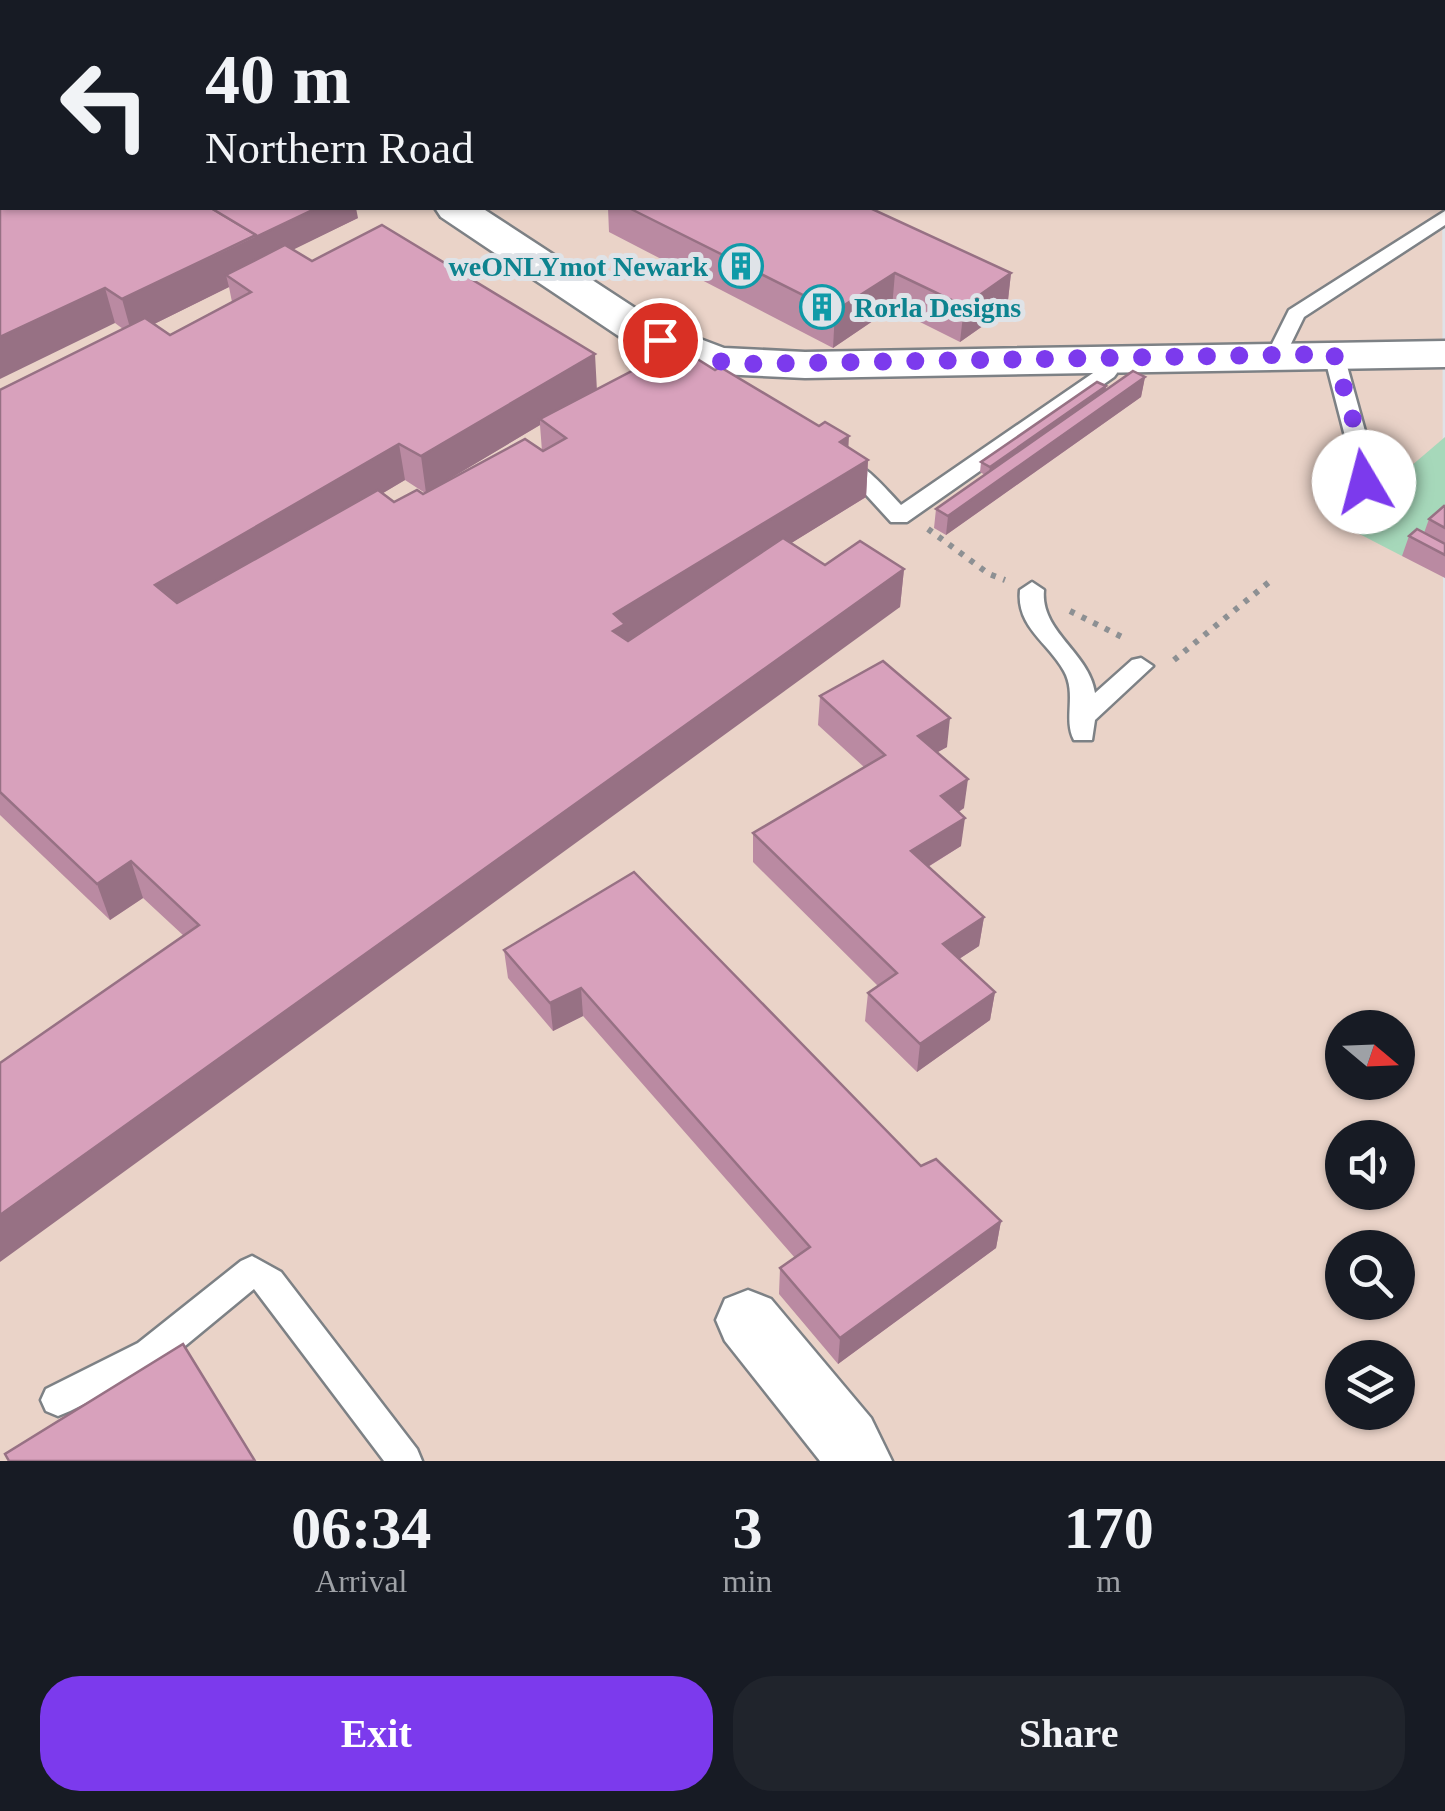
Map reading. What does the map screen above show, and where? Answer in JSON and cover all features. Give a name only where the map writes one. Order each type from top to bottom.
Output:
[{"type":"street","points":[[369,0],[390,0]]},
{"type":"street","points":[[458,210],[642,332],[719,373],[805,366],[1445,354]]},
{"type":"street","points":[[748,1320],[847,1441],[858,1461]]},
{"type":"lane","points":[[1276,356],[1296,314],[1445,217]]},
{"type":"lane","points":[[1334,354],[1365,470],[1359,489]]},
{"type":"lane","points":[[820,448],[868,482],[899,517],[1107,372],[1104,359]]},
{"type":"lane","points":[[1032,590],[1028,603],[1034,619],[1065,654],[1082,684],[1082,726],[1155,662]]},
{"type":"lane","points":[[58,1400],[150,1354],[252,1271],[270,1282],[405,1461]]},
{"type":"path","points":[[951,480],[974,494],[926,528],[988,574],[1032,590],[1129,640]]},
{"type":"path","points":[[1155,662],[1174,660],[1274,578]]},
{"type":"path","points":[[1155,662],[1174,660]]},
{"type":"shaded area","points":[[0,210],[1442,210],[1445,1461],[0,1461]]},
{"type":"green space","points":[[1445,437],[1445,530],[1402,556],[1342,525]]},
{"type":"building","points":[[0,210],[214,210],[256,235],[122,299],[105,288],[0,337]]},
{"type":"building","points":[[214,210],[313,210],[256,237]]},
{"type":"building","points":[[633,210],[874,210],[1011,273],[964,306],[895,273],[835,311]]},
{"type":"building","points":[[382,225],[595,354],[421,456],[399,444],[155,585],[177,603],[378,490],[394,502],[417,490],[423,494],[525,439],[543,451],[566,438],[540,419],[678,347],[715,370],[720,367],[819,426],[825,422],[849,436],[840,442],[868,460],[614,614],[625,624],[613,631],[628,641],[783,538],[825,565],[860,541],[904,569],[0,1215],[0,1063],[199,925],[131,861],[97,884],[0,792],[0,390],[145,318],[170,335],[251,292],[226,275],[285,245],[312,261]]},
{"type":"building","points":[[1133,371],[1145,377],[948,516],[936,509]]},
{"type":"building","points":[[1097,382],[1106,386],[990,467],[981,462]]},
{"type":"building","points":[[1445,507],[1445,528],[1429,519]]},
{"type":"building","points":[[1417,529],[1445,544],[1445,555],[1409,536]]},
{"type":"building","points":[[883,661],[950,718],[918,736],[968,779],[941,796],[965,818],[911,851],[984,917],[943,944],[995,992],[920,1044],[868,993],[897,973],[753,833],[885,755],[820,696]]},
{"type":"building","points":[[634,872],[921,1166],[936,1159],[1001,1221],[840,1338],[780,1268],[810,1247],[581,988],[550,1003],[504,950]]},
{"type":"building","points":[[183,1344],[255,1461],[9,1461],[5,1454]]},
{"type":"place","name":"weONLYmot Newark","points":[[741,266]]},
{"type":"place","name":"Rorla Designs","points":[[822,307]]},
{"type":"route","points":[[660,340],[718,361],[805,366],[1334,354],[1356,430],[1364,482]]}]
